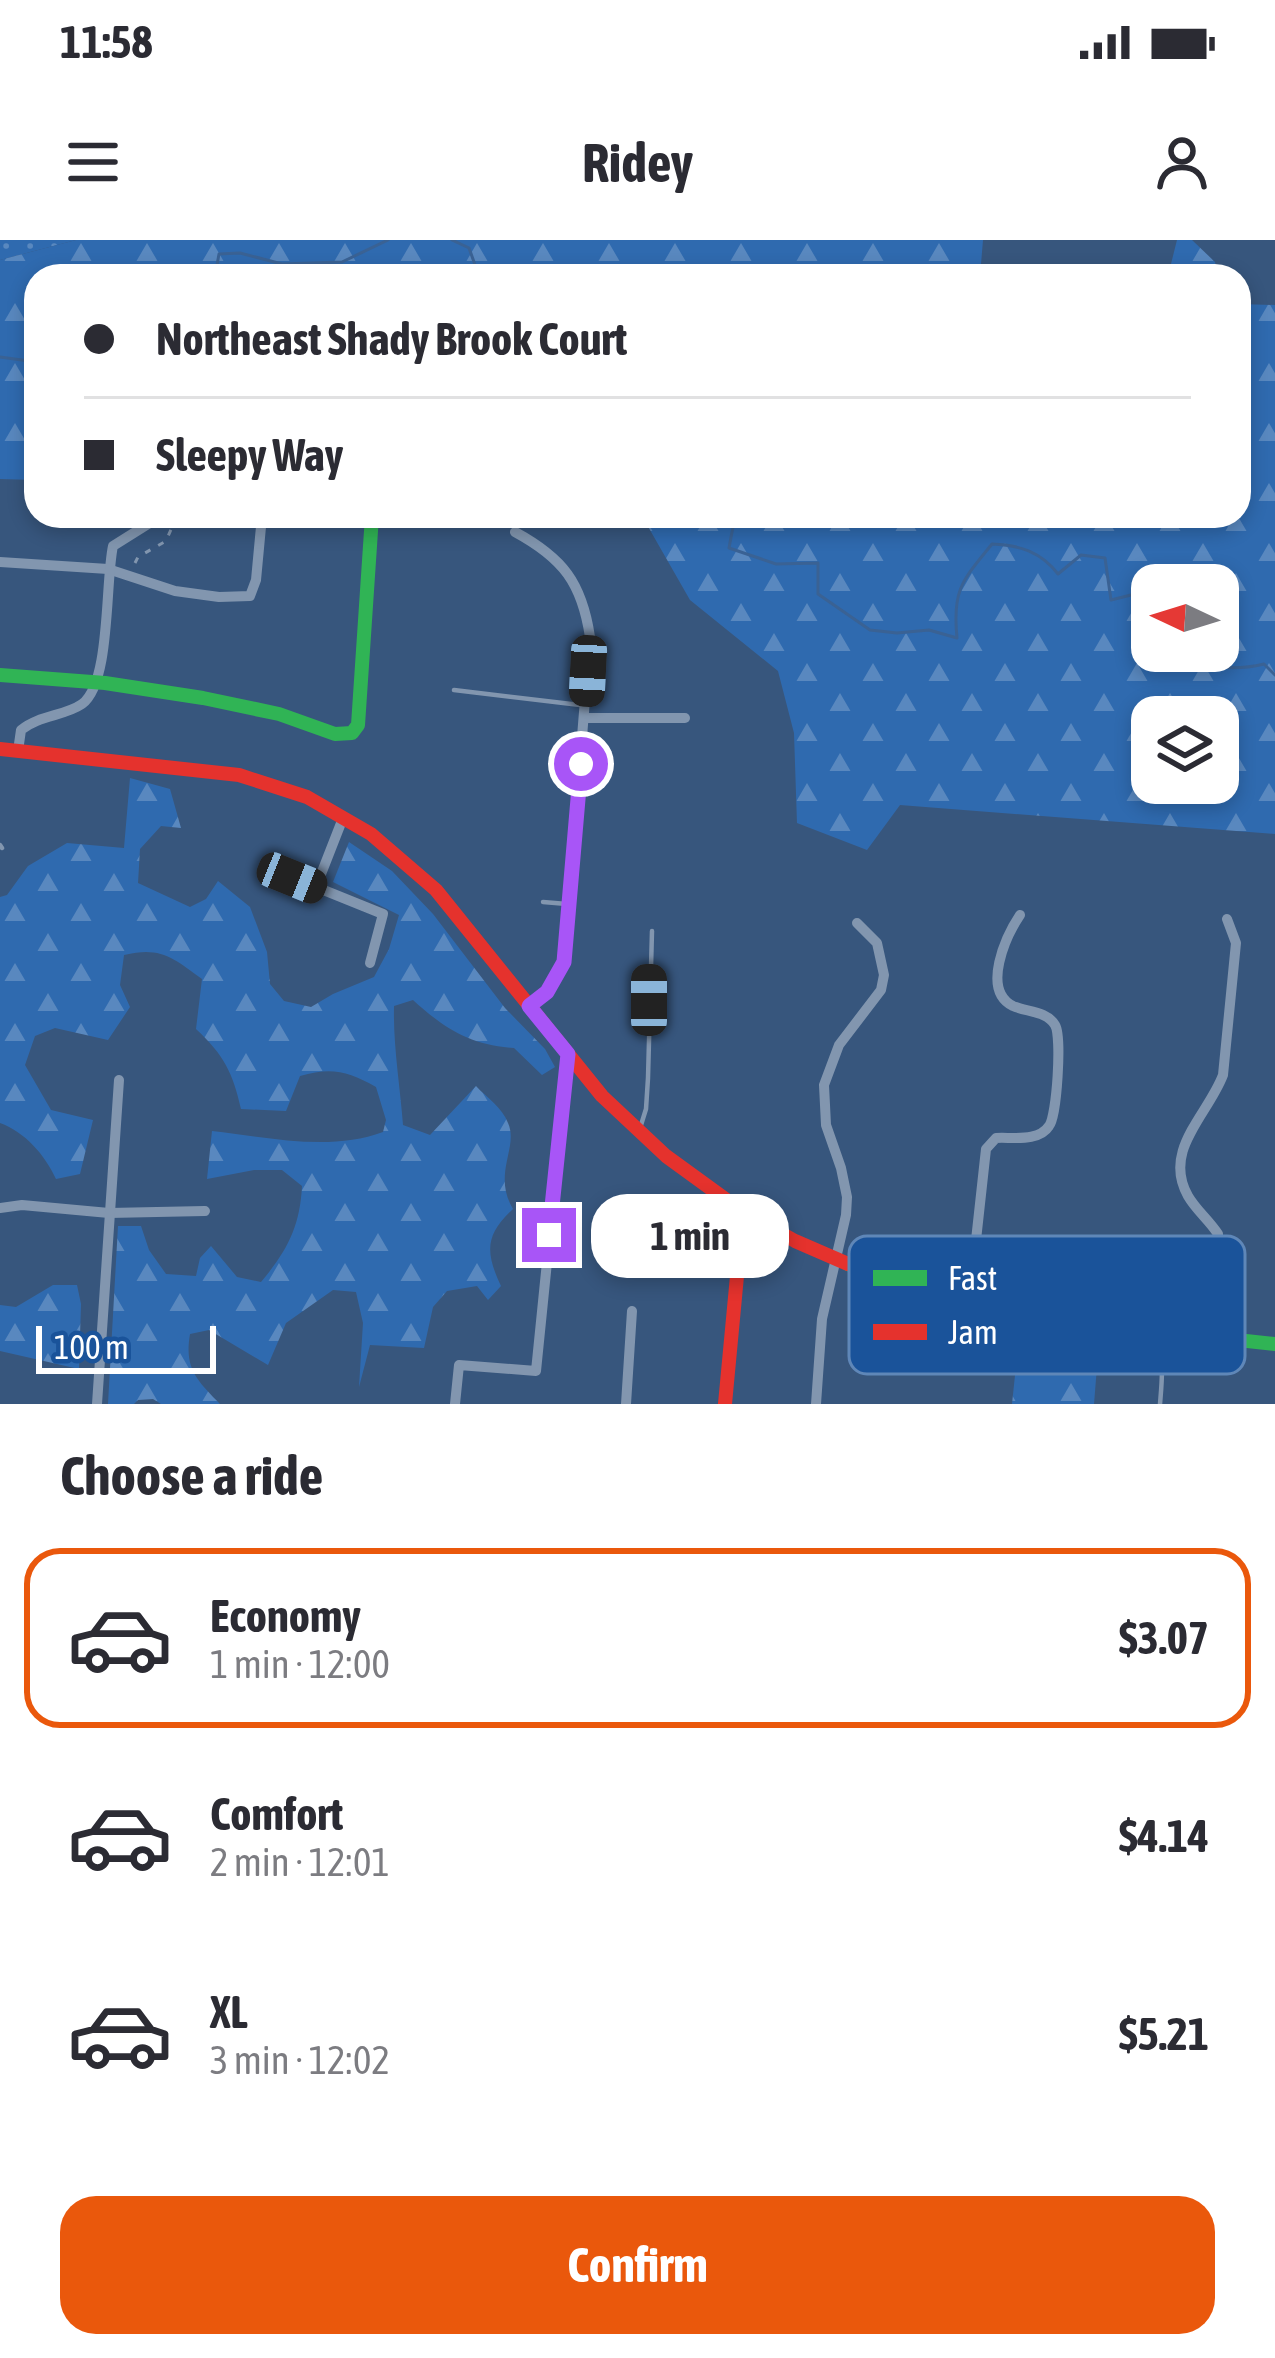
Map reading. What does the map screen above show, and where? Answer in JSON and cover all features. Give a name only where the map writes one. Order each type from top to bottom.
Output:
[{"type":"street","points":[[18,751],[21,730],[31,722],[82,705],[95,689],[113,546],[141,528]]},
{"type":"street","points":[[0,562],[108,569],[175,591],[250,596],[261,528]]},
{"type":"street","points":[[0,675],[97,682],[250,706],[335,734],[352,734],[358,725],[371,528]]},
{"type":"street","points":[[515,532],[558,560],[585,606],[590,637],[564,962],[547,992],[529,1006]]},
{"type":"street","points":[[586,711],[685,718]]},
{"type":"street","points":[[0,749],[238,775],[307,797],[371,834],[436,890],[602,1096],[666,1156],[743,1212],[849,1265]]},
{"type":"street","points":[[316,887],[343,818]]},
{"type":"street","points":[[268,868],[383,914],[370,963]]},
{"type":"street","points":[[976,1236],[986,1149],[996,1138],[1045,1131],[1054,1111],[1059,1042],[1055,1025],[1045,1015],[1010,1005],[1000,995],[998,966],[1006,937],[1020,915]]},
{"type":"street","points":[[1218,1236],[1189,1198],[1181,1162],[1184,1142],[1223,1075],[1236,943],[1227,919]]},
{"type":"street","points":[[816,1404],[822,1319],[847,1197],[826,1125],[824,1085],[839,1046],[881,990],[884,975],[877,943],[857,923]]},
{"type":"street","points":[[455,1404],[459,1365],[536,1370],[568,1054]]},
{"type":"street","points":[[97,1404],[119,1080]]},
{"type":"street","points":[[0,1208],[22,1204],[109,1213],[205,1211]]},
{"type":"street","points":[[725,1404],[743,1212]]},
{"type":"street","points":[[626,1404],[632,1311]]},
{"type":"street","points":[[1245,1341],[1275,1344]]},
{"type":"lane","points":[[454,690],[586,711]]},
{"type":"lane","points":[[543,902],[569,904]]},
{"type":"lane","points":[[639,1131],[647,1094],[652,931]]},
{"type":"lane","points":[[1160,1404],[1162,1374]]},
{"type":"path","points":[[129,575],[138,556],[166,541],[171,528]]},
{"type":"green space","points":[[0,240],[76,240],[0,260]]},
{"type":"green space","points":[[76,240],[983,240],[981,264],[24,264],[24,480],[0,479],[0,260]]},
{"type":"green space","points":[[1177,240],[1192,240],[1215,264],[1171,264]]},
{"type":"green space","points":[[1251,304],[1275,305],[1275,834],[900,805],[867,850],[797,823],[794,733],[778,671],[690,600],[649,528],[1251,528]]},
{"type":"green space","points":[[130,778],[170,789],[181,828],[161,826],[140,849],[138,883],[190,907],[206,899],[218,881],[250,907],[267,952],[270,984],[284,1001],[311,1007],[374,977],[389,949],[399,915],[333,882],[349,842],[392,871],[433,914],[555,1067],[542,1075],[514,1048],[459,1034],[413,1000],[394,1006],[403,1125],[430,1135],[476,1086],[498,1107],[511,1132],[505,1184],[513,1209],[490,1244],[501,1286],[488,1300],[477,1286],[447,1291],[433,1307],[424,1348],[370,1345],[359,1387],[363,1323],[356,1292],[333,1290],[286,1323],[268,1365],[209,1330],[190,1334],[194,1373],[220,1404],[161,1404],[153,1399],[108,1404],[118,1226],[141,1226],[149,1250],[166,1274],[196,1276],[200,1258],[211,1246],[237,1277],[261,1282],[290,1238],[302,1186],[282,1170],[207,1179],[212,1131],[298,1141],[363,1138],[383,1132],[386,1120],[376,1087],[339,1072],[311,1073],[300,1076],[286,1111],[241,1109],[226,1065],[196,1029],[202,979],[166,956],[137,953],[124,955],[120,985],[130,1007],[108,1040],[55,1028],[35,1036],[25,1065],[51,1110],[93,1120],[80,1174],[56,1179],[33,1145],[0,1123],[0,897],[7,895],[28,866],[67,843],[124,848]]},
{"type":"green space","points":[[53,1285],[77,1285],[79,1369],[0,1351],[0,1305],[16,1307]]},
{"type":"green space","points":[[1015,1374],[1096,1374],[1094,1404],[1012,1404]]},
{"type":"waterway","points":[[282,264],[342,262],[388,240]]},
{"type":"waterway","points":[[452,240],[469,248],[475,264]]},
{"type":"waterway","points":[[217,264],[219,254],[240,253],[282,264]]},
{"type":"waterway","points":[[0,357],[24,360]]},
{"type":"waterway","points":[[733,528],[729,548],[776,564],[818,563],[818,594],[870,630],[929,630],[957,638],[958,596],[992,544],[1029,551],[1058,574],[1081,555],[1105,558],[1111,600],[1131,595]]},
{"type":"waterway","points":[[1239,667],[1264,664],[1275,675]]},
{"type":"traffic: fast","points":[[0,675],[105,683],[203,698],[279,714],[335,734],[352,733],[358,725],[371,528]]},
{"type":"traffic: fast","points":[[1245,1341],[1275,1344]]},
{"type":"traffic: jam","points":[[0,749],[239,775],[307,797],[371,834],[436,890],[602,1096],[666,1156],[743,1212],[848,1264]]},
{"type":"traffic: jam","points":[[725,1404],[743,1212]]},
{"type":"route","points":[[549,1235],[568,1054],[529,1006],[547,992],[564,962],[581,764]]}]
